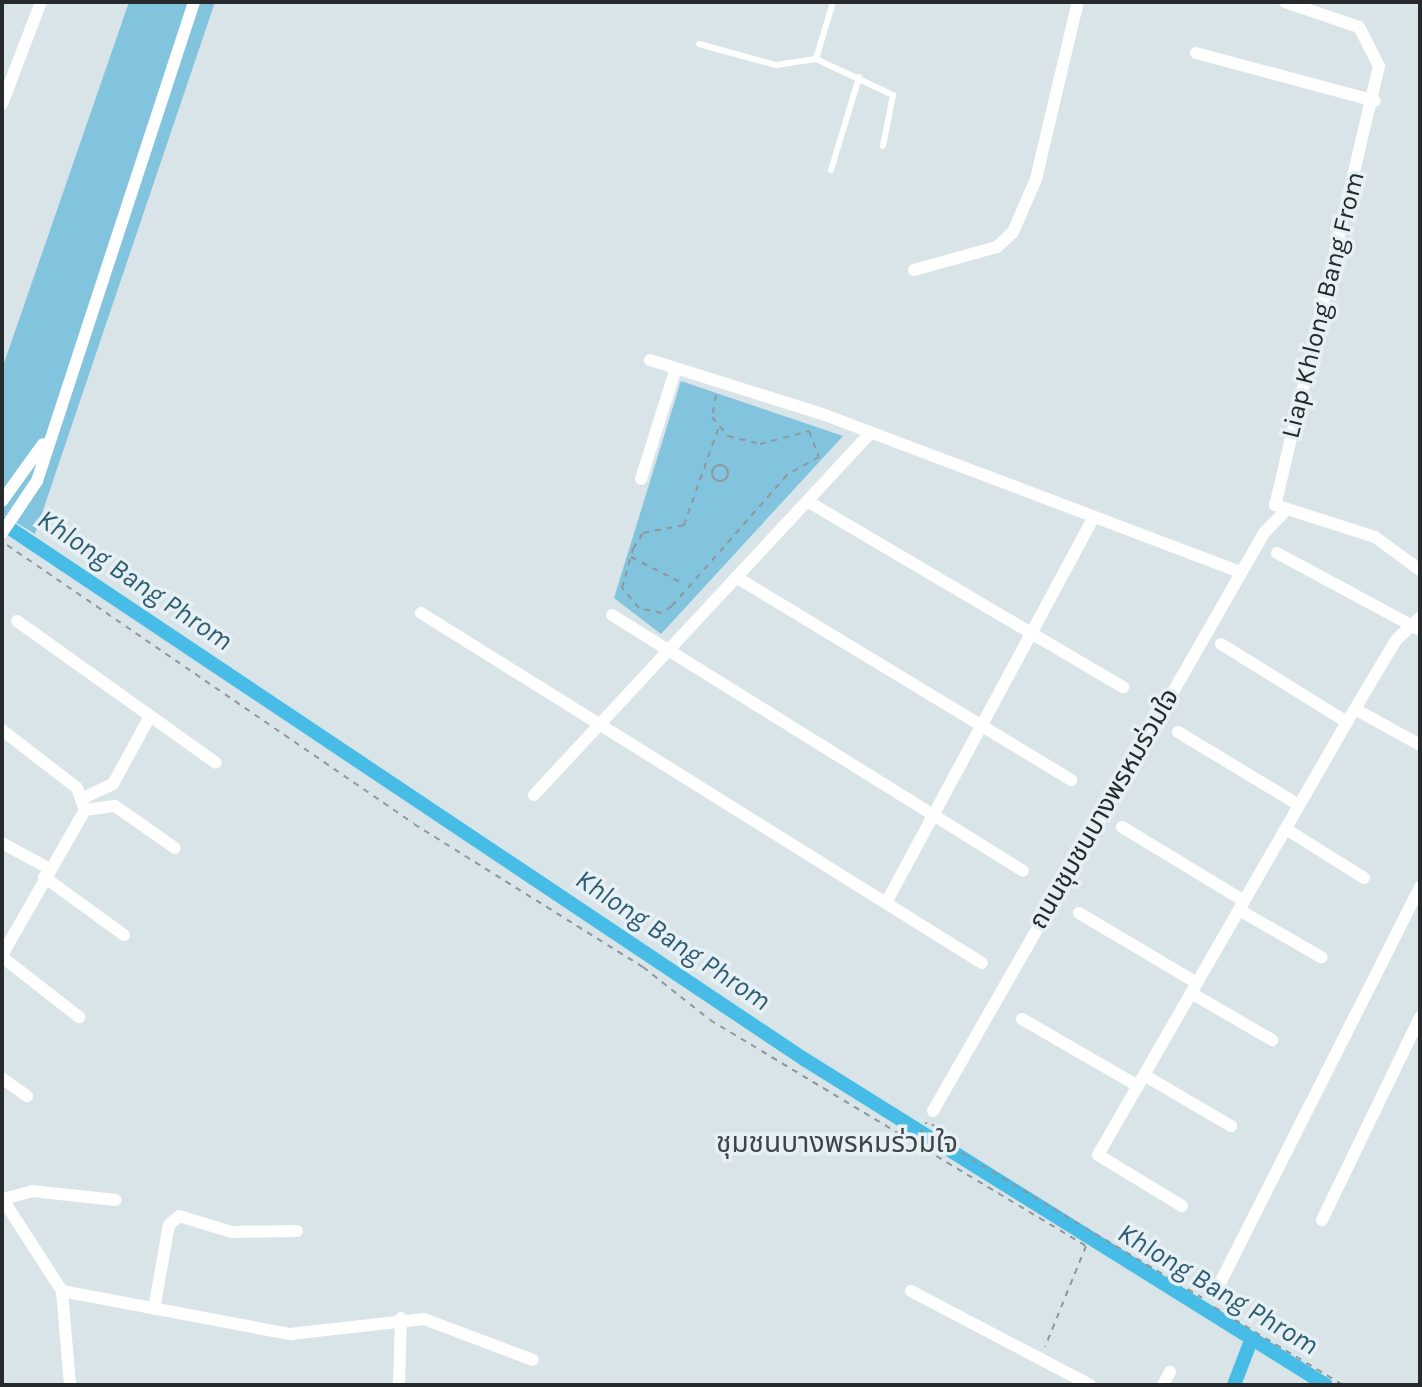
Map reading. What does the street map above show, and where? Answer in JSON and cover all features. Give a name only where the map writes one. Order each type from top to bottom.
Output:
[{"type":"street","points":[[2,104],[41,2]]},
{"type":"street","points":[[2,533],[37,481],[45,441],[194,2]]},
{"type":"street","points":[[914,270],[997,247],[1013,232],[1036,179],[1078,2]]},
{"type":"street","name":"Liap Khlong Bang From","points":[[1283,513],[1275,505],[1277,485],[1375,101],[1379,66],[1359,27],[1285,2]]},
{"type":"street","points":[[1196,53],[1375,101]]},
{"type":"street","points":[[650,360],[871,432],[1241,572]]},
{"type":"street","points":[[641,479],[676,368]]},
{"type":"street","points":[[534,795],[871,432]]},
{"type":"street","points":[[2,501],[45,441]]},
{"type":"street","points":[[807,501],[1031,636],[1123,687]]},
{"type":"street","points":[[1283,513],[1375,537],[1420,570]]},
{"type":"street","name":"ถนนชุมชนบางพรหมร่วมใจ","points":[[933,1111],[1241,572],[1283,513]]},
{"type":"street","points":[[886,903],[1094,517]]},
{"type":"street","points":[[1182,1206],[1098,1155],[1347,722],[1417,625],[1277,553]]},
{"type":"street","points":[[736,577],[981,730],[1071,780]]},
{"type":"street","points":[[421,613],[982,963]]},
{"type":"street","points":[[612,615],[1023,871]]},
{"type":"street","points":[[17,621],[216,763]]},
{"type":"street","points":[[1221,644],[1347,722]]},
{"type":"street","points":[[1355,709],[1420,745]]},
{"type":"street","points":[[79,1017],[2,956],[84,804],[113,784],[150,716]]},
{"type":"street","points":[[2,730],[84,804],[115,806],[175,848]]},
{"type":"street","points":[[1178,732],[1299,805]]},
{"type":"street","points":[[1122,827],[1321,957]]},
{"type":"street","points":[[1286,829],[1364,878]]},
{"type":"street","points":[[2,843],[47,873],[124,935]]},
{"type":"street","points":[[1215,1293],[1420,887]]},
{"type":"street","points":[[1079,913],[1272,1040]]},
{"type":"street","points":[[1322,1220],[1420,1017]]},
{"type":"street","points":[[1022,1019],[1231,1126]]},
{"type":"street","points":[[2,1078],[27,1096]]},
{"type":"street","points":[[70,1385],[62,1291],[3,1199],[32,1191],[116,1200]]},
{"type":"street","points":[[154,1309],[169,1225],[179,1216],[232,1232],[297,1231]]},
{"type":"street","points":[[62,1291],[290,1334],[401,1318],[424,1319],[533,1360]]},
{"type":"street","points":[[911,1291],[1090,1385]]},
{"type":"street","points":[[399,1385],[401,1318]]},
{"type":"street","points":[[1163,1385],[1170,1372]]},
{"type":"lane","points":[[816,59],[833,2]]},
{"type":"lane","points":[[699,44],[776,65],[816,59],[893,95],[883,146]]},
{"type":"lane","points":[[831,170],[859,77]]},
{"type":"path","points":[[718,429],[702,466],[684,525],[643,533],[631,557],[622,588],[639,608],[662,613],[685,585],[712,569],[779,483],[813,467],[821,448],[809,431],[760,444],[718,429],[712,417],[719,382]]},
{"type":"path","points":[[702,466],[713,469],[725,466],[727,478],[715,479],[713,469]]},
{"type":"path","points":[[2,542],[414,824],[643,967],[710,1020],[1086,1246],[1040,1360]]},
{"type":"path","points":[[631,557],[685,585]]},
{"type":"path","points":[[914,1145],[926,1124]]},
{"type":"path","points":[[931,1129],[1343,1385]]},
{"type":"shaded area","points":[[129,2],[215,2],[35,534],[2,514],[2,369]]},
{"type":"shaded area","points":[[681,381],[843,436],[661,634],[614,598]]},
{"type":"waterway","name":"Khlong Bang Phrom","points":[[2,523],[804,1059],[1326,1385]]},
{"type":"waterway","points":[[1234,1385],[1250,1343]]},
{"type":"district","name":"ชุมชนบางพรหมร่วมใจ","points":[[837,1143]]}]
